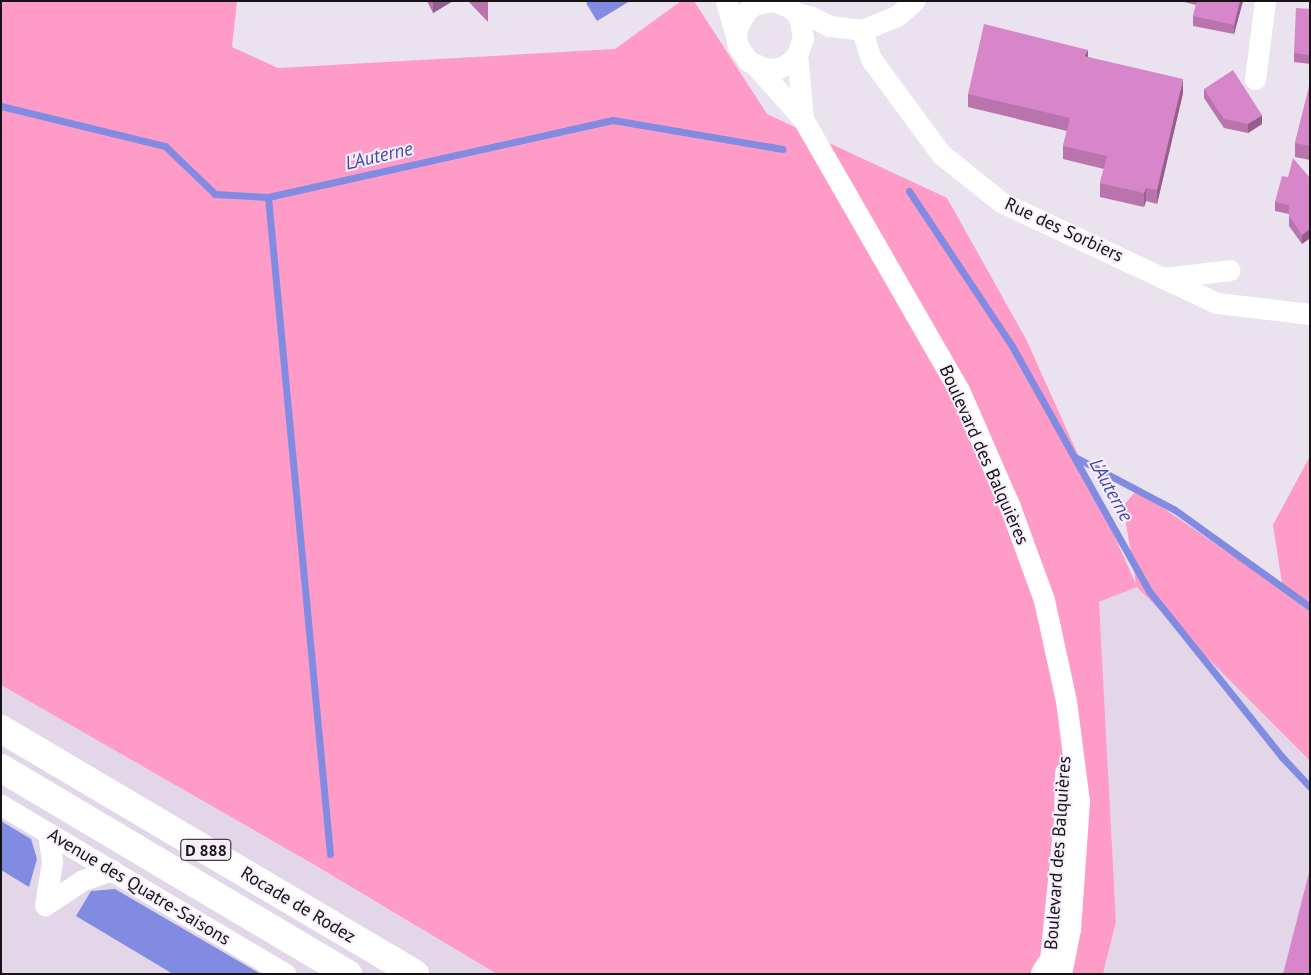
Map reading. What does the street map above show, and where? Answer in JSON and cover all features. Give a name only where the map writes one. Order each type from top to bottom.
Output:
[{"type":"highway","name":"Rocade de Rodez","points":[[1,729],[416,973]]},
{"type":"highway","name":"Rocade de Rodez","points":[[1,768],[348,974]]},
{"type":"street","points":[[726,1],[742,54],[756,66],[767,69],[779,68],[789,63],[800,51],[830,26]]},
{"type":"street","points":[[736,36],[737,27],[747,10],[764,1],[772,1],[789,7],[796,13],[803,29],[800,51]]},
{"type":"street","points":[[796,13],[812,17],[830,26],[862,30],[897,16],[914,1]]},
{"type":"street","points":[[1255,79],[1265,1]]},
{"type":"street","name":"Rue des Sorbiers","points":[[862,30],[871,59],[941,154],[1001,202],[1217,302],[1310,314]]},
{"type":"street","name":"Boulevard des Balquières","points":[[800,51],[803,119]]},
{"type":"street","name":"Boulevard des Balquières","points":[[756,66],[803,119],[960,390],[1010,507],[1044,600],[1066,701],[1064,821],[1051,972]]},
{"type":"street","points":[[1164,278],[1230,270]]},
{"type":"street","name":"Avenue des Quatre-Saisons","points":[[1,805],[281,972]]},
{"type":"street","points":[[48,833],[52,862],[46,905],[83,880],[112,870]]},
{"type":"shaded area","points":[[1,1],[237,1],[232,47],[278,68],[615,49],[681,1],[694,1],[767,114],[947,198],[1026,339],[1136,584],[1123,506],[1137,490],[1283,590],[1273,525],[1310,456],[1310,761],[1137,587],[1099,602],[1116,922],[1103,974],[497,974],[313,864],[1,685]]},
{"type":"shaded area","points":[[1137,587],[1310,761],[1310,974],[1103,974],[1116,922],[1099,602]]},
{"type":"shaded area","points":[[1,685],[313,864],[497,974],[1,974]]},
{"type":"water","points":[[590,1],[630,1],[597,21],[586,3]]},
{"type":"water","points":[[1,821],[31,839],[37,859],[29,887],[1,870]]},
{"type":"water","points":[[115,889],[259,974],[173,974],[76,916],[91,891]]},
{"type":"building","points":[[1197,1],[1240,1],[1234,25],[1193,16]]},
{"type":"building","points":[[1296,8],[1310,9],[1310,55],[1294,53]]},
{"type":"building","points":[[984,24],[1088,50],[1084,56],[1183,79],[1157,190],[1146,188],[1144,193],[1100,183],[1107,156],[1063,146],[1070,118],[968,94]]},
{"type":"building","points":[[1233,70],[1262,115],[1248,124],[1224,119],[1204,89]]},
{"type":"building","points":[[1310,86],[1310,146],[1295,143]]},
{"type":"building","points":[[1293,158],[1310,178],[1310,229],[1302,235],[1289,216],[1289,205],[1275,202],[1282,176],[1288,177]]},
{"type":"building","points":[[1310,869],[1310,974],[1283,974]]},
{"type":"waterway","name":"L'Auterne","points":[[1,106],[165,146],[215,194],[268,197],[613,120],[783,149]]},
{"type":"waterway","name":"L'Auterne","points":[[909,191],[1012,346],[1149,591],[1282,757],[1310,787]]},
{"type":"waterway","points":[[268,197],[330,854]]},
{"type":"waterway","points":[[1075,457],[1175,510],[1310,607]]}]
